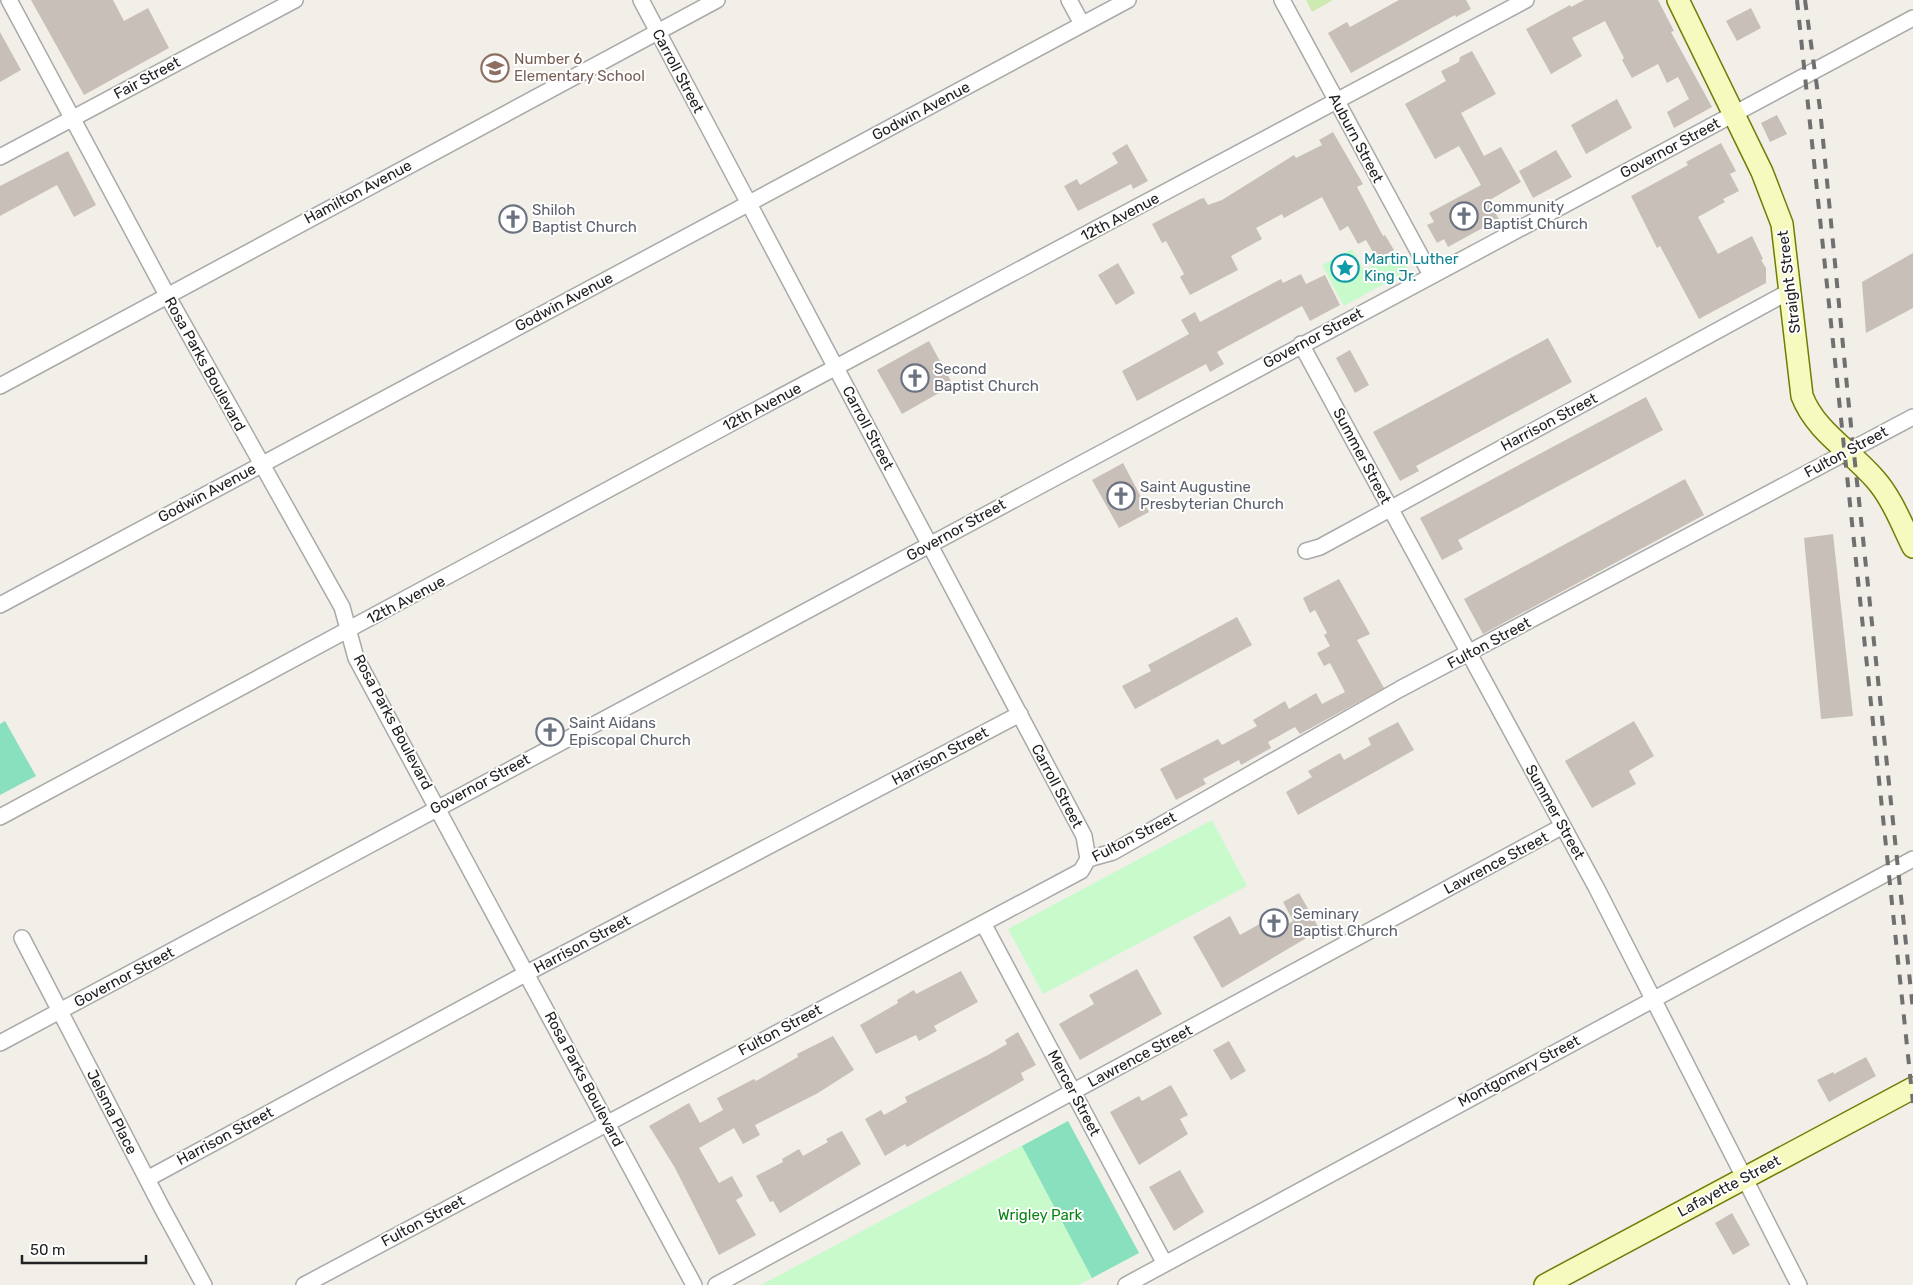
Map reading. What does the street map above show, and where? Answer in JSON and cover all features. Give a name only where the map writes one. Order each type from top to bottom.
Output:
[{"type":"main road","name":"Straight Street","points":[[1678,0],[1734,114],[1771,194],[1782,224],[1802,396],[1808,412],[1822,429],[1848,451],[1877,481],[1913,547]]},
{"type":"main road","name":"Lafayette Street","points":[[1545,1285],[1913,1088]]},
{"type":"street","name":"Rosa Parks Boulevard","points":[[9,0],[167,295],[260,464],[342,607],[350,630],[356,658],[694,1285]]},
{"type":"street","name":"Fair Street","points":[[0,157],[295,0]]},
{"type":"street","name":"Carroll Street","points":[[641,0],[1084,836],[1088,859]]},
{"type":"street","name":"Hamilton Avenue","points":[[0,386],[717,0]]},
{"type":"street","points":[[1069,0],[1082,24]]},
{"type":"street","name":"Godwin Avenue","points":[[0,605],[1128,0]]},
{"type":"street","name":"Auburn Street","points":[[1282,0],[1431,275]]},
{"type":"street","name":"12th Avenue","points":[[0,817],[1526,0]]},
{"type":"street","name":"Governor Street","points":[[0,1043],[1301,344],[1913,18]]},
{"type":"street","name":"Harrison Street","points":[[1306,551],[1320,547],[1790,291]]},
{"type":"street","name":"Summer Street","points":[[1301,344],[1563,826],[1799,1285]]},
{"type":"street","name":"Fulton Street","points":[[304,1285],[1081,871],[1088,859],[1113,852],[1400,689],[1913,417]]},
{"type":"street","name":"Harrison Street","points":[[147,1179],[527,973],[1020,714]]},
{"type":"street","name":"Lawrence Street","points":[[716,1285],[1563,826]]},
{"type":"street","name":"Montgomery Street","points":[[1126,1285],[1473,1095],[1654,1000],[1913,859]]},
{"type":"street","name":"Mercer Street","points":[[983,923],[1165,1264]]},
{"type":"street","name":"Jelsma Place","points":[[22,938],[204,1285]]},
{"type":"green space","points":[[1306,0],[1333,0],[1312,12]]},
{"type":"green space","points":[[1352,249],[1364,270],[1398,251],[1409,270],[1344,306],[1322,265]]},
{"type":"green space","points":[[5,721],[36,776],[0,795],[0,724]]},
{"type":"green space","points":[[1212,820],[1247,886],[1043,994],[1008,929]]},
{"type":"green space","name":"Wrigley Park","points":[[1068,1121],[1139,1253],[1079,1285],[761,1285]]},
{"type":"green space","points":[[1068,1121],[1139,1253],[1092,1278],[1022,1146]]},
{"type":"building","points":[[31,0],[113,0],[124,21],[148,8],[169,48],[84,95]]},
{"type":"building","points":[[1399,0],[1466,0],[1471,9],[1456,17],[1455,15],[1351,73],[1328,33],[1347,22],[1350,27]]},
{"type":"building","points":[[1584,0],[1658,0],[1674,31],[1671,32],[1712,107],[1674,128],[1667,112],[1689,99],[1678,77],[1667,83],[1658,64],[1632,78],[1605,21],[1572,38],[1582,56],[1551,74],[1526,29],[1570,5],[1571,7]]},
{"type":"building","points":[[1751,8],[1761,28],[1737,41],[1726,21]]},
{"type":"building","points":[[0,32],[21,70],[0,82]]},
{"type":"building","points":[[1472,51],[1496,94],[1461,113],[1484,156],[1501,147],[1521,182],[1488,201],[1499,219],[1448,247],[1444,239],[1437,243],[1427,225],[1434,222],[1429,213],[1481,185],[1459,146],[1435,159],[1405,104],[1446,81],[1441,71],[1459,62],[1460,57]]},
{"type":"building","points":[[1617,99],[1632,128],[1586,154],[1571,125]]},
{"type":"building","points":[[1777,115],[1787,134],[1770,142],[1761,123]]},
{"type":"building","points":[[1333,132],[1363,184],[1357,187],[1383,236],[1385,235],[1394,250],[1377,259],[1366,240],[1358,244],[1348,226],[1340,231],[1322,197],[1284,218],[1282,214],[1256,228],[1262,239],[1231,256],[1238,270],[1190,295],[1180,277],[1184,274],[1166,241],[1162,243],[1152,224],[1200,199],[1204,198],[1208,205],[1222,200],[1294,155],[1296,158],[1322,145],[1319,140]]},
{"type":"building","points":[[1721,143],[1736,171],[1730,174],[1739,191],[1723,199],[1725,202],[1698,217],[1718,254],[1752,236],[1766,268],[1766,283],[1699,319],[1660,246],[1657,248],[1631,196],[1688,165],[1686,162]]},
{"type":"building","points":[[1127,144],[1148,181],[1133,189],[1131,184],[1078,211],[1064,186],[1077,179],[1080,185],[1118,163],[1112,153]]},
{"type":"building","points":[[1556,150],[1572,177],[1533,198],[1519,171]]},
{"type":"building","points":[[68,151],[96,205],[74,217],[57,185],[0,216],[0,186]]},
{"type":"building","points":[[1913,253],[1913,308],[1866,333],[1862,282]]},
{"type":"building","points":[[1118,263],[1135,293],[1116,305],[1098,275]]},
{"type":"building","points":[[1301,274],[1306,284],[1325,275],[1340,305],[1310,321],[1302,306],[1217,352],[1224,364],[1210,372],[1206,364],[1137,401],[1122,371],[1189,334],[1181,320],[1195,312],[1200,322],[1281,279],[1283,283]]},
{"type":"building","points":[[1548,338],[1572,382],[1416,466],[1419,471],[1400,481],[1373,432]]},
{"type":"building","name":"Second Baptist Church","points":[[929,341],[953,385],[902,414],[877,370]]},
{"type":"building","points":[[1350,350],[1369,385],[1355,393],[1336,358]]},
{"type":"building","points":[[1646,397],[1663,430],[1458,540],[1463,549],[1442,560],[1420,518]]},
{"type":"building","name":"Saint Augustine Presbyterian Church","points":[[1123,463],[1149,512],[1119,528],[1092,480]]},
{"type":"building","points":[[1685,479],[1704,515],[1483,634],[1464,599]]},
{"type":"building","points":[[1833,534],[1853,716],[1821,719],[1804,538]]},
{"type":"building","points":[[1339,579],[1370,634],[1357,640],[1384,688],[1300,734],[1295,727],[1268,742],[1271,748],[1241,765],[1239,760],[1203,779],[1206,784],[1176,800],[1160,769],[1218,739],[1222,745],[1257,726],[1253,720],[1285,701],[1289,709],[1316,693],[1322,704],[1345,692],[1330,663],[1324,666],[1317,653],[1330,646],[1324,635],[1327,633],[1315,610],[1310,613],[1303,598]]},
{"type":"building","points":[[1237,617],[1252,645],[1135,709],[1122,686],[1151,671],[1148,665]]},
{"type":"building","points":[[1634,721],[1654,756],[1629,771],[1636,784],[1592,808],[1565,761]]},
{"type":"building","points":[[1398,722],[1414,750],[1298,815],[1286,792],[1312,777],[1308,771],[1340,753],[1344,760],[1371,745],[1368,738]]},
{"type":"building","points":[[1299,893],[1320,930],[1222,988],[1193,937],[1230,916],[1240,935],[1263,922],[1269,935],[1293,921],[1283,902]]},
{"type":"building","points":[[1137,969],[1162,1014],[1080,1060],[1059,1024],[1094,1004],[1089,995]]},
{"type":"building","points":[[961,971],[978,1002],[934,1026],[937,1031],[919,1041],[916,1035],[876,1054],[860,1025],[898,1003],[897,1000],[914,990],[916,994]]},
{"type":"building","points":[[1018,1032],[1036,1065],[1021,1073],[1024,1080],[907,1147],[905,1144],[885,1156],[865,1119],[881,1110],[884,1115],[907,1102],[905,1097],[988,1055],[1007,1044],[1005,1040]]},
{"type":"building","points":[[833,1036],[854,1070],[818,1093],[755,1125],[760,1135],[743,1144],[734,1128],[699,1148],[719,1183],[732,1176],[743,1196],[736,1200],[756,1235],[719,1255],[675,1168],[649,1126],[689,1103],[700,1123],[723,1110],[717,1098],[754,1079],[756,1081],[798,1057],[797,1054]]},
{"type":"building","points":[[1229,1041],[1246,1071],[1231,1080],[1213,1050]]},
{"type":"building","points":[[1866,1057],[1876,1076],[1829,1102],[1817,1080],[1833,1072],[1834,1074]]},
{"type":"building","points":[[1171,1085],[1188,1115],[1180,1119],[1188,1134],[1139,1165],[1110,1112],[1139,1096],[1142,1101]]},
{"type":"building","points":[[842,1131],[861,1164],[780,1213],[773,1201],[770,1202],[756,1176],[783,1162],[782,1159],[799,1149],[803,1156],[828,1142],[826,1139]]},
{"type":"building","points":[[1180,1170],[1204,1212],[1174,1231],[1149,1187]]},
{"type":"building","points":[[1732,1213],[1750,1245],[1733,1255],[1715,1223]]},
{"type":"railway","points":[[1797,0],[1913,1103]]},
{"type":"railway","points":[[1805,0],[1820,109],[1848,397],[1913,1010]]},
{"type":"place","name":"Number 6 Elementary School","points":[[495,68]]},
{"type":"place","name":"Community Baptist Church","points":[[1464,216]]},
{"type":"place","name":"Shiloh Baptist Church","points":[[513,219]]},
{"type":"place","name":"Martin Luther King Jr.","points":[[1345,268]]},
{"type":"place","name":"Second Baptist Church","points":[[915,378]]},
{"type":"place","name":"Saint Augustine Presbyterian Church","points":[[1121,496]]},
{"type":"place","name":"Saint Aidans Episcopal Church","points":[[550,732]]},
{"type":"place","name":"Seminary Baptist Church","points":[[1274,923]]}]
